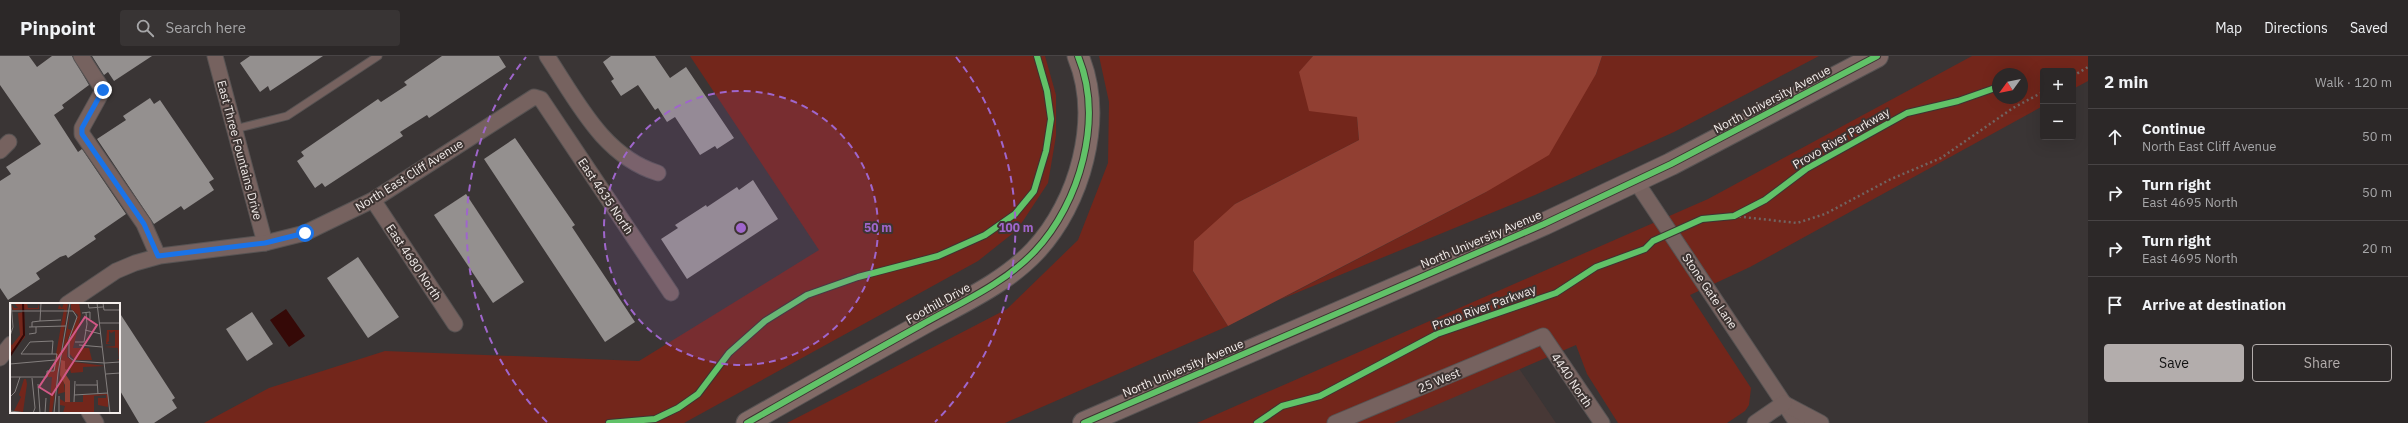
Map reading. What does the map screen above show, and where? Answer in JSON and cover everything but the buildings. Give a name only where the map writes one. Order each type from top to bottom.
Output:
[{"type":"highway","name":"North University Avenue","points":[[1084,423],[1544,224],[1777,110],[1877,56]]},
{"type":"main road","name":"Foothill Drive","points":[[747,423],[969,298],[1013,270],[1035,251],[1064,211],[1076,183],[1084,150],[1088,128],[1088,97],[1078,56]]},
{"type":"street","points":[[81,56],[103,90],[82,128],[82,134],[144,224],[158,256]]},
{"type":"street","name":"East Three Fountains Drive","points":[[215,56],[265,243]]},
{"type":"street","points":[[546,56],[596,130],[614,149],[635,164],[658,173]]},
{"type":"street","name":"North East Cliff Avenue","points":[[68,303],[116,271],[158,256],[265,243],[305,233],[372,200],[526,101],[534,97],[542,98]]},
{"type":"street","name":"East 4635 North","points":[[542,98],[671,293]]},
{"type":"street","name":"Stone Gate Lane","points":[[1635,180],[1797,423]]},
{"type":"street","name":"East 4680 North","points":[[372,200],[455,324]]},
{"type":"street","name":"25 West","points":[[1335,423],[1543,336]]},
{"type":"street","name":"4440 North","points":[[1543,336],[1602,423]]},
{"type":"street","points":[[1755,423],[1784,403]]},
{"type":"street","name":"Stone Gate Lane","points":[[1784,403],[1821,423]]},
{"type":"street","points":[[90,413],[96,423]]},
{"type":"lane","points":[[235,129],[287,116],[378,56]]},
{"type":"path","points":[[2076,74],[2088,67]]},
{"type":"path","points":[[1731,216],[1797,223],[1825,214],[1890,180],[1941,158],[2013,108],[2040,94]]},
{"type":"path","points":[[1731,216],[1746,210]]},
{"type":"shaded area","points":[[690,56],[1045,56],[1056,95],[1056,136],[1048,183],[1017,230],[978,261],[684,423],[204,423],[269,388],[385,351],[639,361],[819,250]]},
{"type":"shaded area","points":[[1099,56],[1313,56],[1299,73],[1357,117],[1359,140],[1235,204],[1193,271],[1228,326],[1005,423],[787,423],[1007,309],[1078,240],[1108,163],[1109,102]]},
{"type":"shaded area","points":[[1313,56],[1602,56],[1596,74],[1549,155],[1486,192],[1228,326],[1193,271],[1194,241],[1235,204],[1359,140],[1357,117],[1309,111],[1299,72]]},
{"type":"shaded area","points":[[1602,56],[1819,56],[1674,132],[1535,195],[1279,300],[1486,192],[1596,74]]},
{"type":"shaded area","points":[[1972,56],[2088,56],[2088,81],[2076,87],[2076,68],[2040,68],[2040,108],[1750,267],[1690,295],[1751,388],[1749,405],[1745,411],[1727,423],[1618,423],[1587,374],[1576,345],[1394,423],[1197,423],[1708,199]]},
{"type":"shaded area","points":[[286,309],[305,336],[289,347],[270,320]]},
{"type":"shaded area","points":[[1516,364],[1556,423],[1377,423]]},
{"type":"cycle path","points":[[609,423],[655,419],[678,408],[698,394],[729,353],[765,321],[807,295],[858,277],[938,256],[985,235],[1015,214],[1034,191],[1046,151],[1051,119],[1047,91],[1037,56]]},
{"type":"cycle path","points":[[747,423],[981,292],[1010,273],[1035,251],[1051,231],[1064,209],[1075,185],[1083,159],[1088,133],[1089,106],[1085,80],[1078,56]]},
{"type":"cycle path","points":[[1084,423],[1544,224],[1671,164],[1877,56]]},
{"type":"cycle path","name":"Provo River Parkway","points":[[1257,423],[1282,406],[1320,396],[1437,334],[1556,293],[1596,267],[1645,249],[1653,241],[1702,219],[1734,216],[1765,200],[1806,169],[1907,113],[1958,101],[1992,89]]},
{"type":"route","points":[[103,90],[82,128],[82,134],[144,224],[158,256],[265,243],[305,233]]}]
